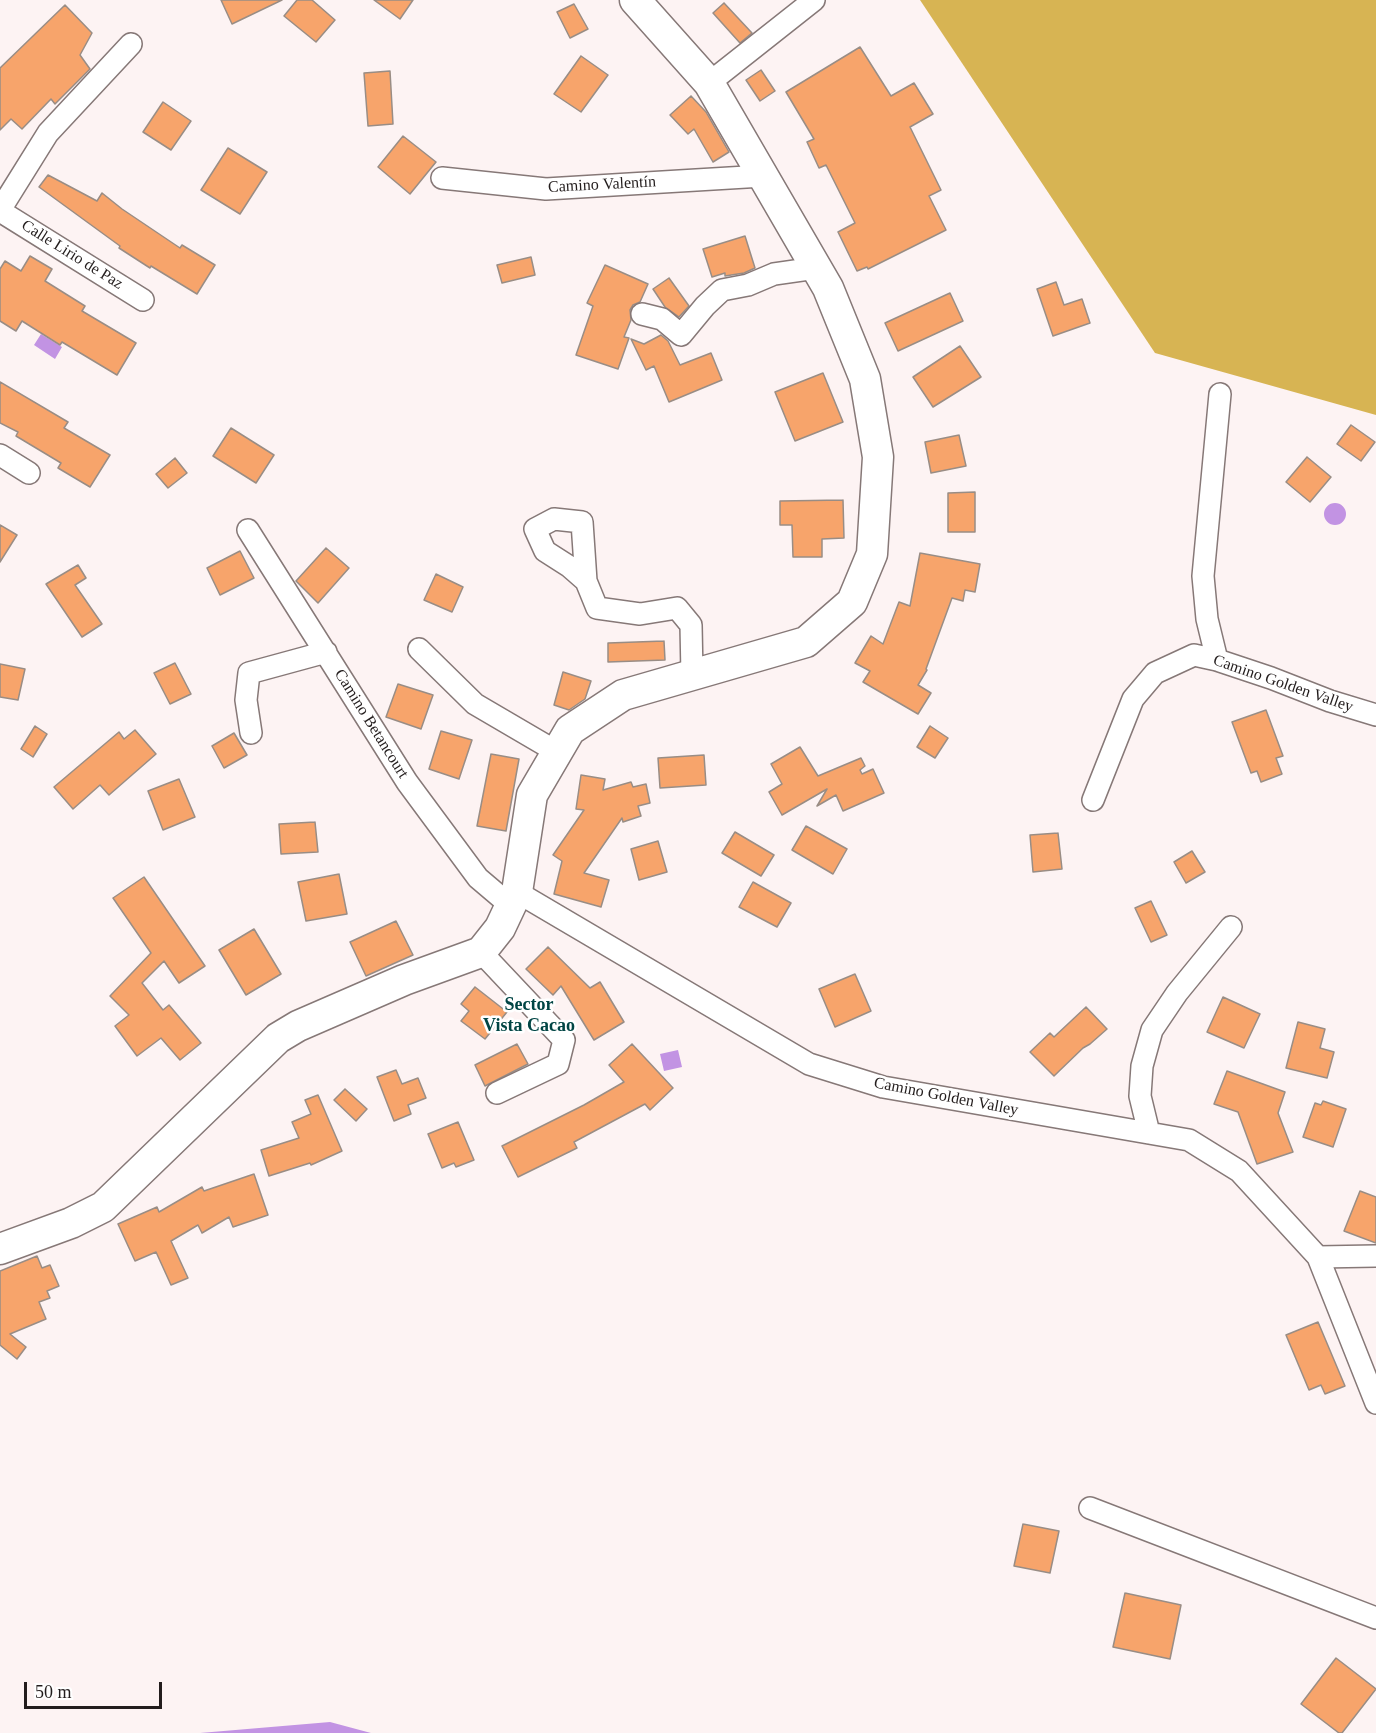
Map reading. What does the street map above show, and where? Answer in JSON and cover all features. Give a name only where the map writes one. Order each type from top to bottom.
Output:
[{"type":"street","points":[[0,1249],[70,1223],[103,1207],[278,1038],[298,1026],[404,981],[481,952],[500,928],[514,899],[532,795],[570,730],[623,695],[806,642],[852,602],[872,554],[878,457],[865,379],[828,288],[709,83],[635,0]]},
{"type":"street","points":[[709,83],[814,0]]},
{"type":"street","points":[[0,210],[48,133],[131,44]]},
{"type":"street","name":"Camino Valentín","points":[[442,178],[546,189],[763,176]]},
{"type":"street","name":"Calle Lirio de Paz","points":[[0,210],[144,300]]},
{"type":"street","points":[[642,314],[662,319],[681,335],[722,290],[748,285],[774,274],[816,268]]},
{"type":"street","points":[[1217,660],[1208,619],[1203,576],[1220,394]]},
{"type":"street","points":[[0,455],[29,473]]},
{"type":"street","name":"Camino Betancourt","points":[[248,530],[414,792],[478,878],[514,899]]},
{"type":"street","points":[[586,581],[597,608],[640,614],[677,608],[691,625],[692,675]]},
{"type":"street","points":[[419,649],[475,704],[557,752]]},
{"type":"street","points":[[250,733],[246,700],[249,673],[326,652]]},
{"type":"street","name":"Camino Golden Valley","points":[[1093,800],[1133,699],[1155,673],[1194,655],[1217,660],[1330,701],[1376,715]]},
{"type":"street","name":"Camino Golden Valley","points":[[514,899],[809,1064],[883,1087],[1190,1140],[1239,1172],[1318,1257]]},
{"type":"street","points":[[1149,1133],[1140,1096],[1142,1066],[1152,1030],[1177,993],[1232,927]]},
{"type":"street","points":[[481,952],[564,1040],[558,1064],[497,1093]]},
{"type":"street","points":[[1376,1256],[1318,1257],[1376,1403]]},
{"type":"street","points":[[1090,1508],[1376,1618]]},
{"type":"shaded area","points":[[920,0],[1376,0],[1376,415],[1155,353]]},
{"type":"shaded area","points":[[41,334],[62,347],[55,359],[34,345]]},
{"type":"shaded area","points":[[1335,503],[1343,506],[1346,514],[1343,522],[1335,525],[1327,522],[1324,514],[1327,506]]},
{"type":"shaded area","points":[[678,1050],[682,1067],[664,1071],[660,1054]]},
{"type":"shaded area","points":[[330,1722],[371,1733],[200,1733]]},
{"type":"building","points":[[221,0],[282,0],[232,24]]},
{"type":"building","points":[[297,0],[312,0],[335,20],[316,42],[284,16]]},
{"type":"building","points":[[374,0],[413,0],[400,19]]},
{"type":"building","points":[[724,3],[752,33],[740,43],[713,13]]},
{"type":"building","points":[[574,4],[588,29],[570,38],[557,12]]},
{"type":"building","points":[[65,5],[92,33],[80,55],[90,69],[55,104],[51,99],[22,129],[11,119],[0,130],[0,68]]},
{"type":"building","points":[[860,47],[891,96],[914,83],[933,114],[910,127],[941,190],[929,196],[946,230],[868,269],[867,267],[857,271],[838,232],[855,223],[826,165],[819,168],[807,142],[814,139],[786,92]]},
{"type":"building","points":[[581,56],[608,75],[581,112],[554,94]]},
{"type":"building","points":[[761,70],[775,91],[760,101],[746,80]]},
{"type":"building","points":[[390,71],[393,124],[368,126],[364,73]]},
{"type":"building","points":[[691,96],[706,112],[729,152],[713,162],[694,129],[688,134],[670,115]]},
{"type":"building","points":[[163,102],[191,121],[171,150],[143,132]]},
{"type":"building","points":[[403,136],[436,162],[410,194],[378,167]]},
{"type":"building","points":[[228,148],[267,172],[240,214],[201,190]]},
{"type":"building","points":[[48,175],[97,201],[102,193],[180,248],[182,245],[215,265],[197,294],[119,248],[120,246],[39,187]]},
{"type":"building","points":[[745,236],[755,268],[744,273],[725,276],[725,273],[712,277],[703,249]]},
{"type":"building","points":[[30,256],[52,269],[45,281],[85,306],[82,311],[136,343],[117,375],[62,342],[60,345],[22,321],[16,331],[0,321],[0,269],[5,261],[21,271]]},
{"type":"building","points":[[531,257],[535,275],[502,283],[497,265]]},
{"type":"building","points":[[605,265],[648,284],[640,302],[633,305],[630,310],[631,320],[624,337],[629,338],[618,369],[576,355],[593,306],[587,303]]},
{"type":"building","points":[[669,278],[689,306],[679,317],[665,307],[653,289]]},
{"type":"building","points":[[1056,282],[1064,305],[1082,299],[1090,323],[1053,336],[1037,289]]},
{"type":"building","points":[[950,293],[963,321],[898,351],[885,323]]},
{"type":"building","points":[[661,335],[668,341],[680,365],[711,353],[722,380],[669,402],[654,366],[646,370],[631,339],[644,344]]},
{"type":"building","points":[[960,346],[981,377],[933,407],[913,377]]},
{"type":"building","points":[[823,373],[843,422],[795,441],[775,392]]},
{"type":"building","points":[[0,382],[68,422],[64,428],[110,455],[90,487],[58,468],[61,463],[16,436],[18,432],[0,423]]},
{"type":"building","points":[[1351,425],[1375,442],[1361,461],[1337,444]]},
{"type":"building","points":[[231,428],[274,455],[256,483],[213,456]]},
{"type":"building","points":[[959,435],[966,466],[931,473],[925,442]]},
{"type":"building","points":[[1307,457],[1331,477],[1310,502],[1286,482]]},
{"type":"building","points":[[175,458],[187,473],[168,488],[156,474]]},
{"type":"building","points":[[975,492],[975,532],[948,532],[948,493]]},
{"type":"building","points":[[843,500],[844,538],[822,539],[822,557],[793,557],[792,525],[780,525],[780,501]]},
{"type":"building","points":[[0,525],[17,535],[0,562]]},
{"type":"building","points":[[326,548],[349,568],[318,603],[296,581]]},
{"type":"building","points":[[240,551],[254,578],[220,595],[207,568]]},
{"type":"building","points":[[920,553],[980,564],[975,592],[965,590],[963,601],[952,598],[927,670],[918,685],[931,693],[918,714],[863,682],[870,671],[855,663],[871,636],[883,644],[899,602],[910,606]]},
{"type":"building","points":[[78,565],[86,578],[75,585],[102,624],[82,637],[46,584]]},
{"type":"building","points":[[436,574],[463,587],[452,612],[424,600]]},
{"type":"building","points":[[664,641],[665,660],[608,662],[608,643]]},
{"type":"building","points":[[175,663],[191,694],[170,704],[154,673]]},
{"type":"building","points":[[0,664],[25,669],[18,700],[0,697]]},
{"type":"building","points":[[563,672],[591,681],[585,699],[569,710],[554,705]]},
{"type":"building","points":[[398,684],[433,695],[421,729],[386,717]]},
{"type":"building","points":[[1266,710],[1283,756],[1276,758],[1282,774],[1261,782],[1257,771],[1251,773],[1232,722]]},
{"type":"building","points":[[35,726],[47,734],[33,757],[21,749]]},
{"type":"building","points":[[930,726],[948,738],[935,758],[917,747]]},
{"type":"building","points":[[135,730],[156,754],[109,795],[100,785],[73,809],[54,787],[119,732],[124,739]]},
{"type":"building","points":[[441,731],[472,740],[459,779],[429,769]]},
{"type":"building","points":[[234,733],[247,755],[224,768],[212,746]]},
{"type":"building","points":[[800,747],[818,776],[861,758],[865,766],[860,770],[862,774],[873,769],[884,793],[843,811],[836,795],[817,806],[827,789],[782,815],[769,792],[782,784],[771,764]]},
{"type":"building","points":[[491,754],[519,759],[506,831],[477,826]]},
{"type":"building","points":[[704,755],[706,785],[660,788],[658,758]]},
{"type":"building","points":[[581,775],[605,779],[603,790],[631,782],[633,787],[646,784],[650,803],[638,806],[641,816],[623,822],[622,818],[584,873],[609,880],[601,907],[554,894],[562,861],[553,855],[584,810],[576,809]]},
{"type":"building","points":[[179,779],[195,817],[163,830],[148,791]]},
{"type":"building","points":[[315,822],[318,852],[281,854],[279,824]]},
{"type":"building","points":[[806,826],[847,849],[833,874],[792,850]]},
{"type":"building","points":[[735,832],[774,855],[761,876],[722,853]]},
{"type":"building","points":[[1058,833],[1062,869],[1033,872],[1030,835]]},
{"type":"building","points":[[658,841],[667,872],[639,880],[631,849]]},
{"type":"building","points":[[1192,851],[1205,872],[1186,883],[1174,862]]},
{"type":"building","points":[[339,874],[347,914],[306,921],[298,882]]},
{"type":"building","points":[[144,877],[205,966],[179,983],[164,961],[142,983],[163,1010],[169,1005],[201,1043],[180,1060],[161,1038],[137,1056],[115,1026],[129,1015],[110,996],[151,953],[113,898]]},
{"type":"building","points":[[753,882],[791,903],[777,927],[739,907]]},
{"type":"building","points":[[1151,901],[1167,935],[1151,942],[1135,908]]},
{"type":"building","points":[[396,921],[413,955],[366,976],[350,942]]},
{"type":"building","points":[[254,929],[281,974],[246,995],[219,950]]},
{"type":"building","points":[[548,947],[590,988],[600,982],[624,1022],[594,1040],[561,986],[553,995],[526,969]]},
{"type":"building","points":[[855,974],[871,1011],[835,1027],[819,989]]},
{"type":"building","points":[[475,987],[507,1012],[485,1039],[461,1021],[469,1011],[461,1004]]},
{"type":"building","points":[[1223,997],[1260,1014],[1244,1048],[1207,1032]]},
{"type":"building","points":[[1086,1007],[1107,1029],[1054,1076],[1030,1052],[1050,1033],[1054,1037]]},
{"type":"building","points":[[1298,1022],[1325,1029],[1320,1048],[1334,1052],[1327,1078],[1286,1068]]},
{"type":"building","points":[[517,1044],[528,1064],[485,1086],[475,1065]]},
{"type":"building","points":[[632,1044],[673,1088],[650,1110],[645,1104],[574,1142],[577,1148],[518,1177],[502,1146],[624,1082],[609,1065]]},
{"type":"building","points":[[396,1070],[402,1084],[418,1078],[426,1098],[408,1105],[411,1114],[394,1121],[377,1077]]},
{"type":"building","points":[[1227,1071],[1285,1092],[1278,1113],[1293,1152],[1257,1164],[1238,1112],[1214,1104]]},
{"type":"building","points":[[345,1089],[367,1109],[356,1121],[334,1100]]},
{"type":"building","points":[[318,1095],[342,1151],[311,1165],[310,1163],[269,1176],[261,1150],[299,1138],[292,1122],[311,1114],[305,1100]]},
{"type":"building","points":[[1323,1101],[1346,1109],[1333,1147],[1303,1137],[1315,1103],[1321,1105]]},
{"type":"building","points":[[458,1122],[474,1160],[456,1167],[454,1163],[442,1168],[428,1134]]},
{"type":"building","points":[[254,1174],[268,1215],[233,1227],[229,1217],[202,1233],[198,1225],[171,1241],[188,1278],[171,1285],[156,1252],[135,1261],[118,1224],[157,1207],[159,1212],[202,1187],[204,1191]]},
{"type":"building","points":[[1360,1191],[1376,1197],[1376,1243],[1344,1231]]},
{"type":"building","points":[[37,1256],[42,1268],[50,1265],[59,1286],[47,1291],[50,1298],[39,1302],[46,1319],[10,1334],[26,1347],[17,1359],[0,1345],[0,1271]]},
{"type":"building","points":[[1318,1322],[1345,1386],[1325,1394],[1321,1385],[1309,1390],[1286,1335]]},
{"type":"building","points":[[1023,1524],[1059,1531],[1050,1573],[1014,1566]]},
{"type":"building","points":[[1125,1593],[1181,1605],[1170,1659],[1113,1647]]},
{"type":"building","points":[[1336,1658],[1376,1689],[1342,1733],[1301,1704]]},
{"type":"district","name":"Sector Vista Cacao","points":[[529,1015]]}]
